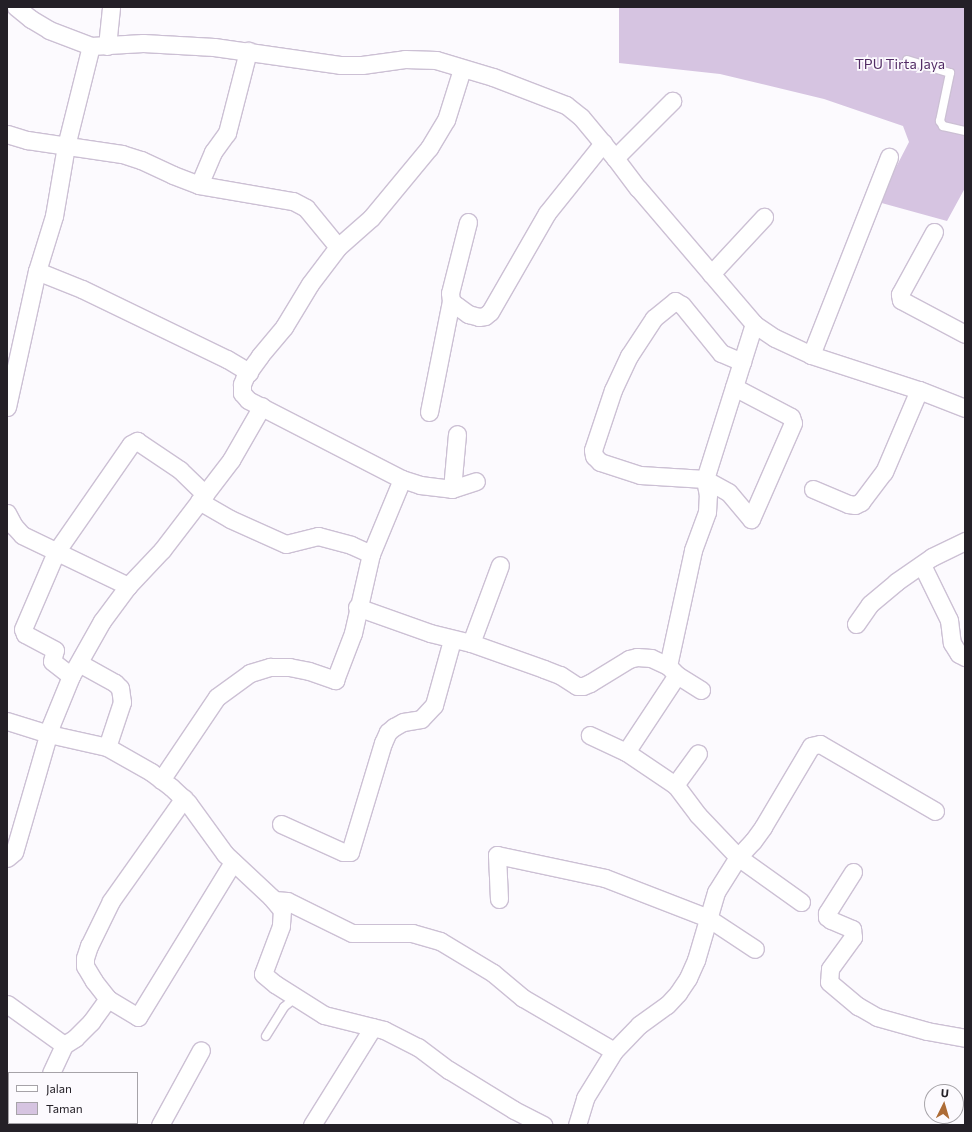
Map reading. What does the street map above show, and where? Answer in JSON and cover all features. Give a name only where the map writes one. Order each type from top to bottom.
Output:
[{"type":"street","points":[[16,7],[31,19],[49,30],[99,46],[143,43],[214,47],[340,65],[362,65],[406,59],[436,60],[493,77],[566,104],[581,118],[603,143],[638,188],[754,324],[774,338],[811,355],[919,390],[965,408]]},
{"type":"street","points":[[7,407],[37,271],[54,216],[66,146],[111,7]]},
{"type":"street","points":[[198,185],[213,152],[227,133],[248,51]]},
{"type":"street","points":[[462,69],[446,120],[429,148],[371,218],[338,247],[310,284],[284,327],[249,372],[242,384],[242,393],[248,400],[368,463],[402,479],[420,485],[452,489],[476,481]]},
{"type":"street","points":[[615,158],[672,101]]},
{"type":"street","points":[[7,134],[27,140],[128,156],[198,185],[293,201],[300,204],[338,247]]},
{"type":"street","points":[[451,300],[468,314],[479,317],[485,316],[490,312],[547,213],[603,143]]},
{"type":"street","points":[[811,355],[889,157]]},
{"type":"street","points":[[711,274],[764,217]]},
{"type":"street","points":[[429,412],[451,300],[450,285],[468,222]]},
{"type":"street","points":[[934,232],[900,294],[901,300],[965,334]]},
{"type":"street","points":[[37,271],[82,289],[227,359],[249,372]]},
{"type":"street","points":[[734,387],[791,417],[793,423],[751,519],[728,492],[705,479],[671,477],[631,472],[600,462],[594,456],[593,450],[613,390],[629,356],[654,318],[675,301],[682,305],[721,353],[742,362]]},
{"type":"street","points":[[626,752],[672,671],[693,550],[707,512],[708,494],[705,479],[754,324]]},
{"type":"street","points":[[813,489],[848,504],[855,505],[861,502],[884,472],[919,390]]},
{"type":"street","points":[[7,858],[14,852],[49,734],[75,670],[87,645],[102,621],[128,586],[162,550],[231,460],[262,406]]},
{"type":"street","points":[[452,489],[457,434]]},
{"type":"street","points":[[107,747],[122,702],[120,688],[114,683],[52,661],[55,650],[25,634],[23,629],[56,552],[134,442],[141,441],[180,470],[202,497],[230,519],[282,543],[289,544],[304,538],[318,536],[351,545],[371,554]]},
{"type":"street","points":[[161,780],[217,697],[250,673],[270,668],[289,667],[310,671],[334,680],[348,649],[371,554],[402,479]]},
{"type":"street","points":[[7,513],[14,526],[22,535],[128,586]]},
{"type":"street","points":[[856,624],[870,604],[879,595],[922,565],[965,541]]},
{"type":"street","points":[[471,643],[500,565]]},
{"type":"street","points":[[922,565],[949,620],[952,643],[959,654],[965,657]]},
{"type":"street","points":[[357,607],[452,640],[471,643],[544,668],[560,675],[577,686],[583,686],[590,683],[637,657],[651,658],[701,690]]},
{"type":"street","points":[[281,824],[343,852],[350,852],[383,743],[388,732],[403,722],[421,719],[434,705],[452,640]]},
{"type":"street","points":[[7,721],[49,734],[107,747],[161,780],[184,798],[225,854],[274,900],[282,910],[283,917],[263,974],[295,998],[324,1015],[384,1030],[418,1047],[465,1080],[514,1110],[543,1125]]},
{"type":"street","points":[[590,735],[626,752],[675,785],[698,815],[738,857],[801,902]]},
{"type":"street","points":[[577,1125],[585,1098],[614,1051],[639,1025],[667,1004],[678,993],[688,978],[696,960],[716,892],[738,857],[763,827],[811,746],[820,744],[935,811]]},
{"type":"street","points":[[675,785],[698,753]]},
{"type":"street","points":[[184,798],[111,901],[89,946],[85,958],[85,966],[108,999],[138,1017],[233,862]]},
{"type":"street","points":[[499,899],[497,855],[605,878],[708,918],[755,949]]},
{"type":"street","points":[[853,872],[827,913],[827,917],[831,920],[852,929],[853,937],[830,969],[830,982],[858,1006],[877,1016],[927,1031],[965,1038]]},
{"type":"street","points":[[274,900],[287,901],[352,933],[412,933],[440,941],[493,973],[523,998],[614,1051]]},
{"type":"street","points":[[51,1072],[64,1045],[75,1038],[91,1022],[108,999]]},
{"type":"street","points":[[7,1004],[64,1045]]},
{"type":"street","points":[[312,1125],[373,1027]]},
{"type":"street","points":[[160,1125],[201,1050]]},
{"type":"lane","points":[[907,60],[950,73],[940,121],[943,126],[965,131]]},
{"type":"lane","points":[[266,1036],[281,1011],[295,998]]},
{"type":"green space","name":"TPU Tirta Jaya","points":[[619,7],[965,7],[965,188],[947,221],[878,202],[909,142],[903,126],[824,99],[720,74],[619,63]]}]
